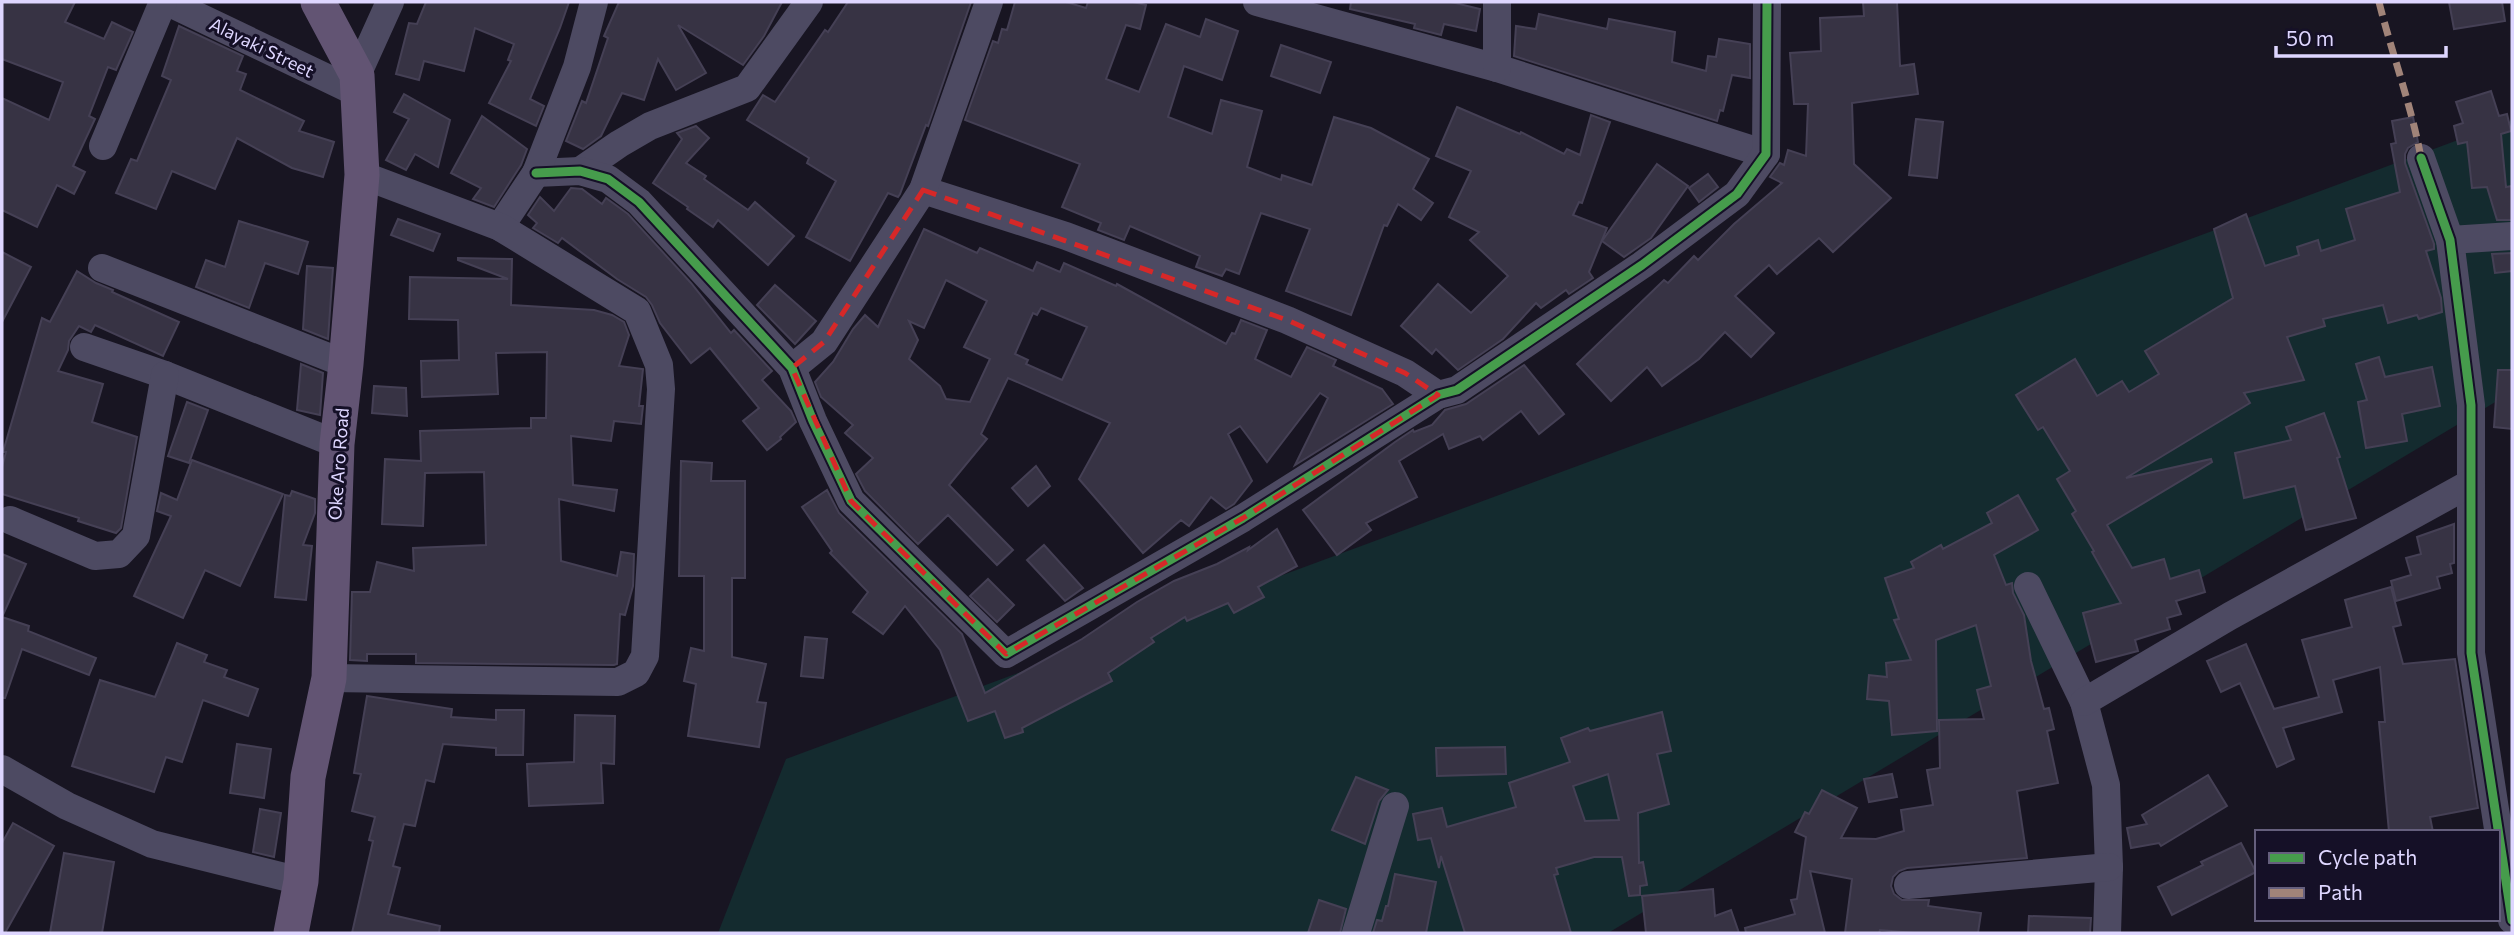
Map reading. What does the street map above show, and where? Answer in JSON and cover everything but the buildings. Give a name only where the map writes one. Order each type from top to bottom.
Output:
[{"type":"main road","name":"Oke Aro Road","points":[[291,933],[301,881],[308,778],[329,678],[337,444],[362,175],[356,83],[318,2]]},
{"type":"street","name":"Alayaki Street","points":[[166,2],[356,83]]},
{"type":"street","points":[[103,146],[166,2]]},
{"type":"street","points":[[356,83],[390,2]]},
{"type":"street","points":[[500,227],[536,173],[577,67],[594,2]]},
{"type":"street","points":[[580,171],[650,126],[747,88],[809,2]]},
{"type":"street","points":[[792,368],[824,342],[923,190],[989,2]]},
{"type":"street","points":[[1257,2],[1497,68],[1766,154]]},
{"type":"street","points":[[1497,2],[1497,68]]},
{"type":"street","points":[[536,173],[580,171],[608,179],[639,202],[792,368],[813,421],[851,501],[1006,654],[1243,518],[1438,394],[1457,390],[1642,265],[1737,194],[1766,154],[1767,2]]},
{"type":"street","points":[[2421,158],[2451,240],[2471,405],[2471,653],[2498,830]]},
{"type":"street","points":[[329,678],[618,682],[636,673],[645,656],[661,389],[659,365],[637,312],[500,227],[362,175]]},
{"type":"street","points":[[923,190],[1066,236],[1287,320],[1405,373],[1438,394]]},
{"type":"street","points":[[2451,240],[2512,236]]},
{"type":"street","points":[[102,268],[346,364]]},
{"type":"street","points":[[85,347],[164,375],[337,444]]},
{"type":"street","points":[[10,520],[95,556],[119,554],[136,536],[164,375]]},
{"type":"street","points":[[2084,702],[2230,616],[2470,484]]},
{"type":"street","points":[[2028,586],[2084,702],[2106,785],[2109,867],[2107,933]]},
{"type":"street","points":[[2,769],[67,806],[152,844],[301,881]]},
{"type":"street","points":[[1356,933],[1395,806]]},
{"type":"street","points":[[2500,842],[2512,920]]},
{"type":"street","points":[[1908,885],[2109,867]]},
{"type":"highlighted area","points":[[923,190],[1287,320],[1405,373],[1438,395],[1243,518],[1006,654],[851,501],[792,368],[824,342]]},
{"type":"green space","points":[[2512,120],[2512,392],[1608,933],[718,933],[786,759]]},
{"type":"marked path","points":[[2379,2],[2421,158]]},
{"type":"cycle path","points":[[536,173],[580,171],[608,179],[639,202],[792,368],[813,421],[851,501],[1006,654],[1243,518],[1438,395],[1457,390],[1642,265],[1737,194],[1766,154],[1767,2]]},
{"type":"cycle path","points":[[2421,158],[2450,240],[2471,405],[2471,653],[2498,830]]},
{"type":"cycle path","points":[[2500,842],[2512,920]]}]
